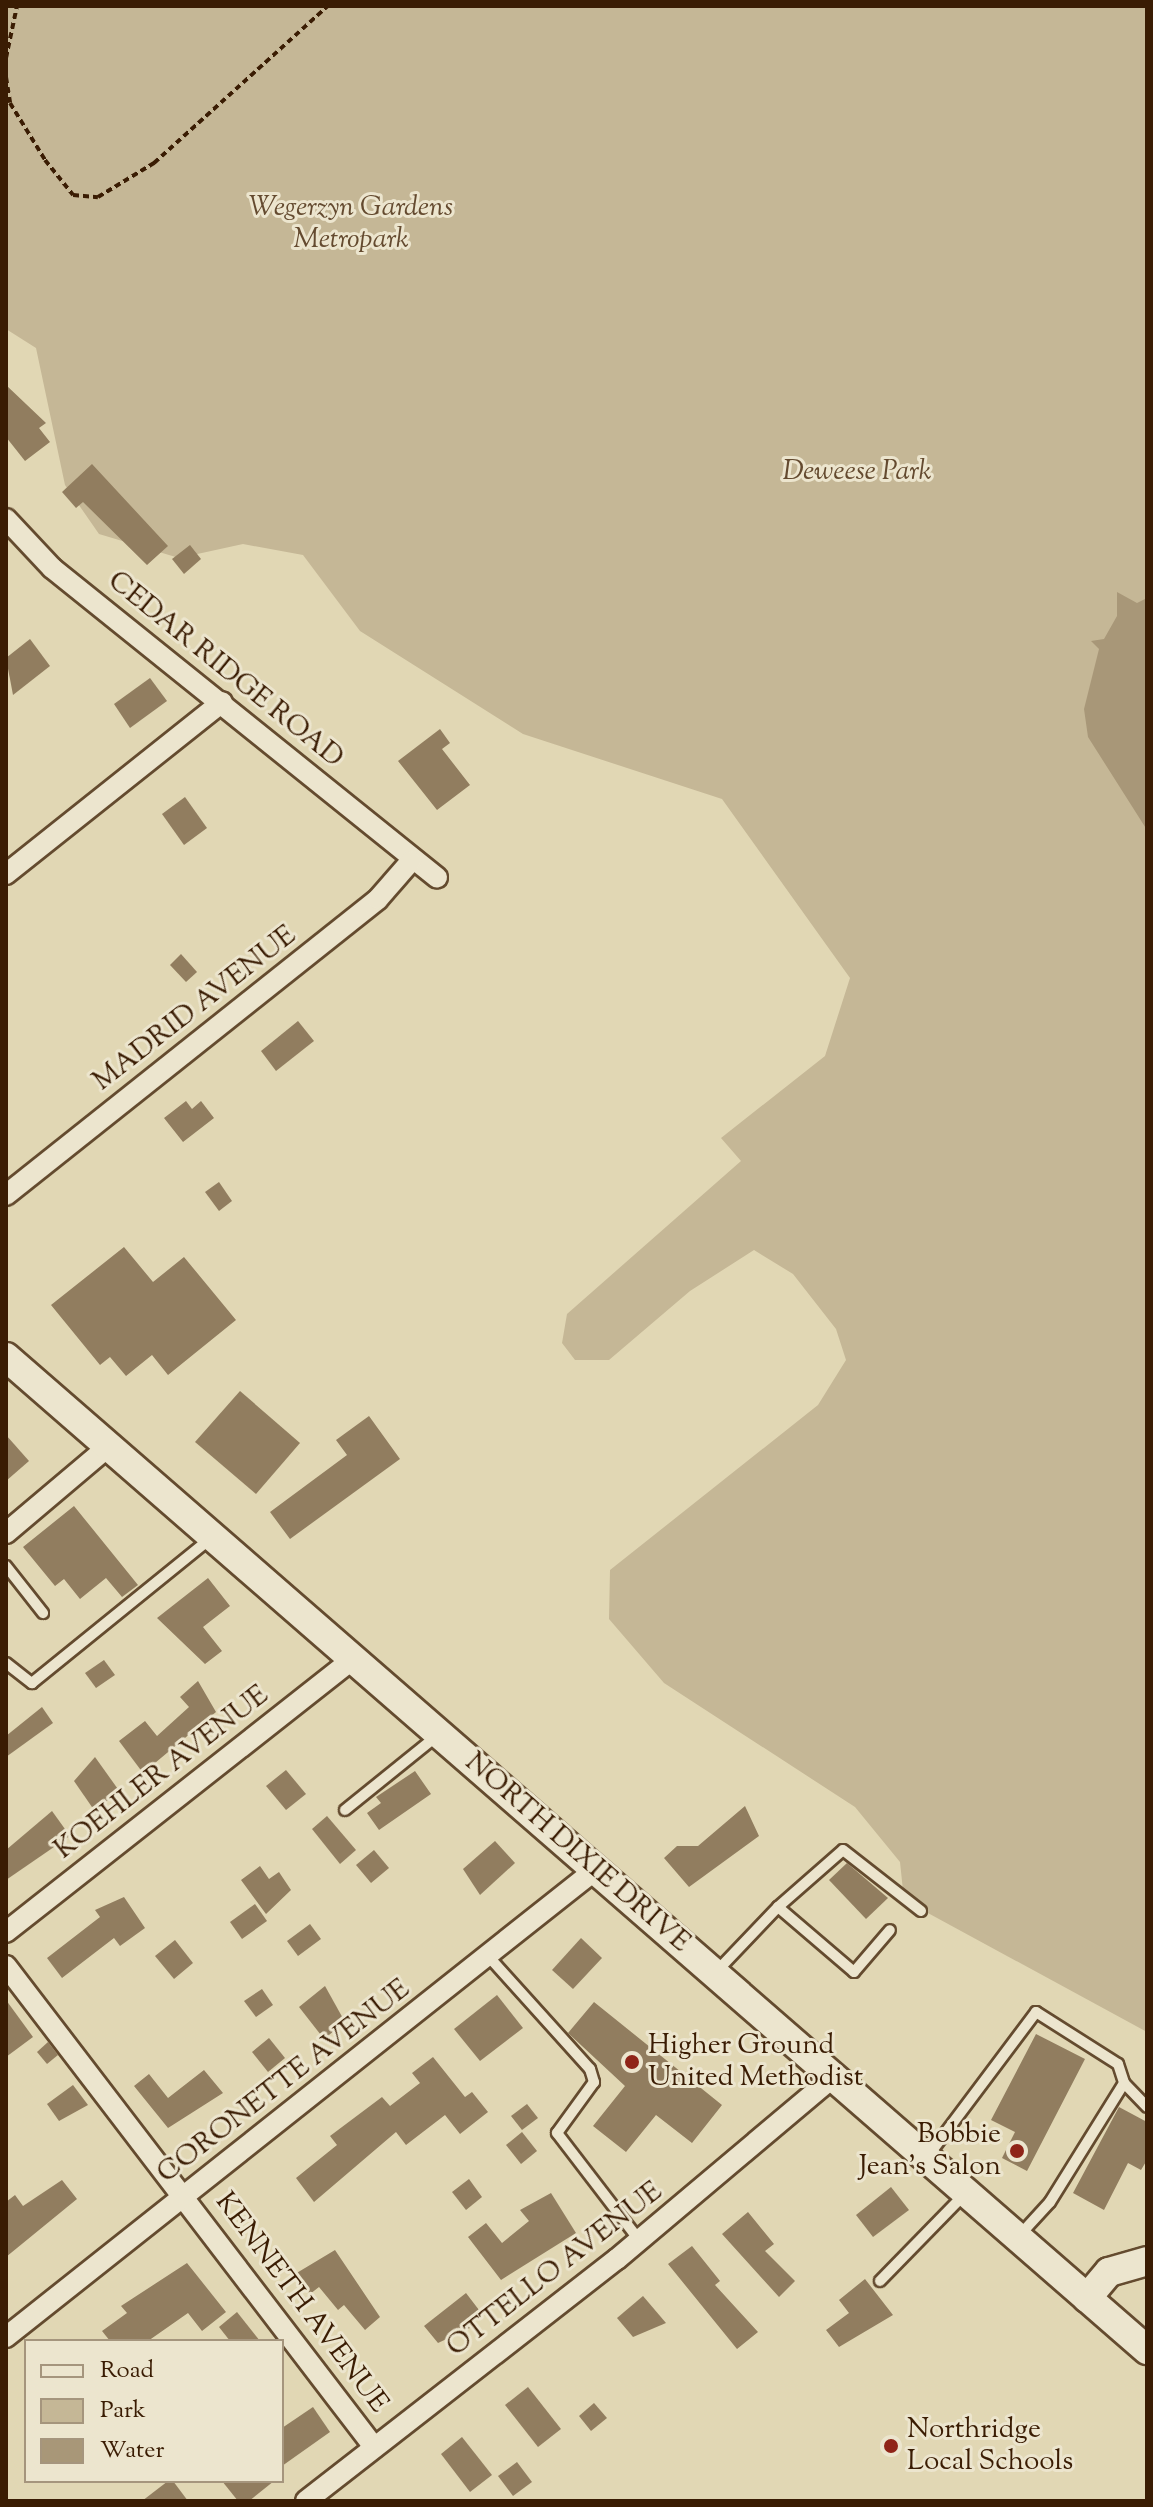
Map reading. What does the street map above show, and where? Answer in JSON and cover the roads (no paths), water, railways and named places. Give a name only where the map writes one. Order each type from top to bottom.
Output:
[{"type":"main road","name":"NORTH DIXIE DRIVE","points":[[6,1357],[1147,2350]]},
{"type":"main road","points":[[1087,2298],[1109,2272],[1147,2261]]},
{"type":"street","name":"CEDAR RIDGE ROAD","points":[[6,519],[52,568],[222,702],[411,861],[437,878]]},
{"type":"street","points":[[6,874],[222,702]]},
{"type":"street","name":"MADRID AVENUE","points":[[6,1195],[378,899],[411,861]]},
{"type":"street","points":[[6,1533],[109,1446]]},
{"type":"street","name":"KOEHLER AVENUE","points":[[6,1932],[353,1659]]},
{"type":"street","name":"CORONETTE AVENUE","points":[[6,2337],[595,1870]]},
{"type":"street","name":"KENNETH AVENUE","points":[[6,1966],[186,2195],[374,2447]]},
{"type":"street","name":"OTTELLO AVENUE","points":[[306,2501],[640,2241],[834,2076]]},
{"type":"lane","points":[[6,1663],[32,1683],[213,1536]]},
{"type":"lane","points":[[6,1566],[43,1613]]},
{"type":"lane","points":[[345,1810],[439,1734]]},
{"type":"lane","points":[[715,1973],[778,1907],[843,1850],[921,1911]]},
{"type":"lane","points":[[778,1907],[854,1972],[890,1930]]},
{"type":"lane","points":[[489,1957],[590,2069],[594,2082],[557,2133],[640,2241]]},
{"type":"lane","points":[[926,2157],[1036,2012],[1118,2064],[1124,2083],[1147,2107]]},
{"type":"lane","points":[[1018,2237],[1050,2202],[1124,2083]]},
{"type":"lane","points":[[880,2281],[966,2192]]},
{"type":"water","points":[[1117,592],[1137,603],[1147,598],[1147,830],[1088,737],[1084,709],[1099,649],[1091,641],[1104,639],[1117,616]]},
{"type":"place","name":"Higher Ground United Methodist","points":[[632,2062]]},
{"type":"place","name":"Bobbie Jean's Salon","points":[[1017,2151]]},
{"type":"place","name":"Northridge Local Schools","points":[[891,2446]]},
{"type":"park label","name":"Wegerzyn Gardens Metropark","points":[[351,224]]},
{"type":"park label","name":"Deweese Park","points":[[857,472]]}]
